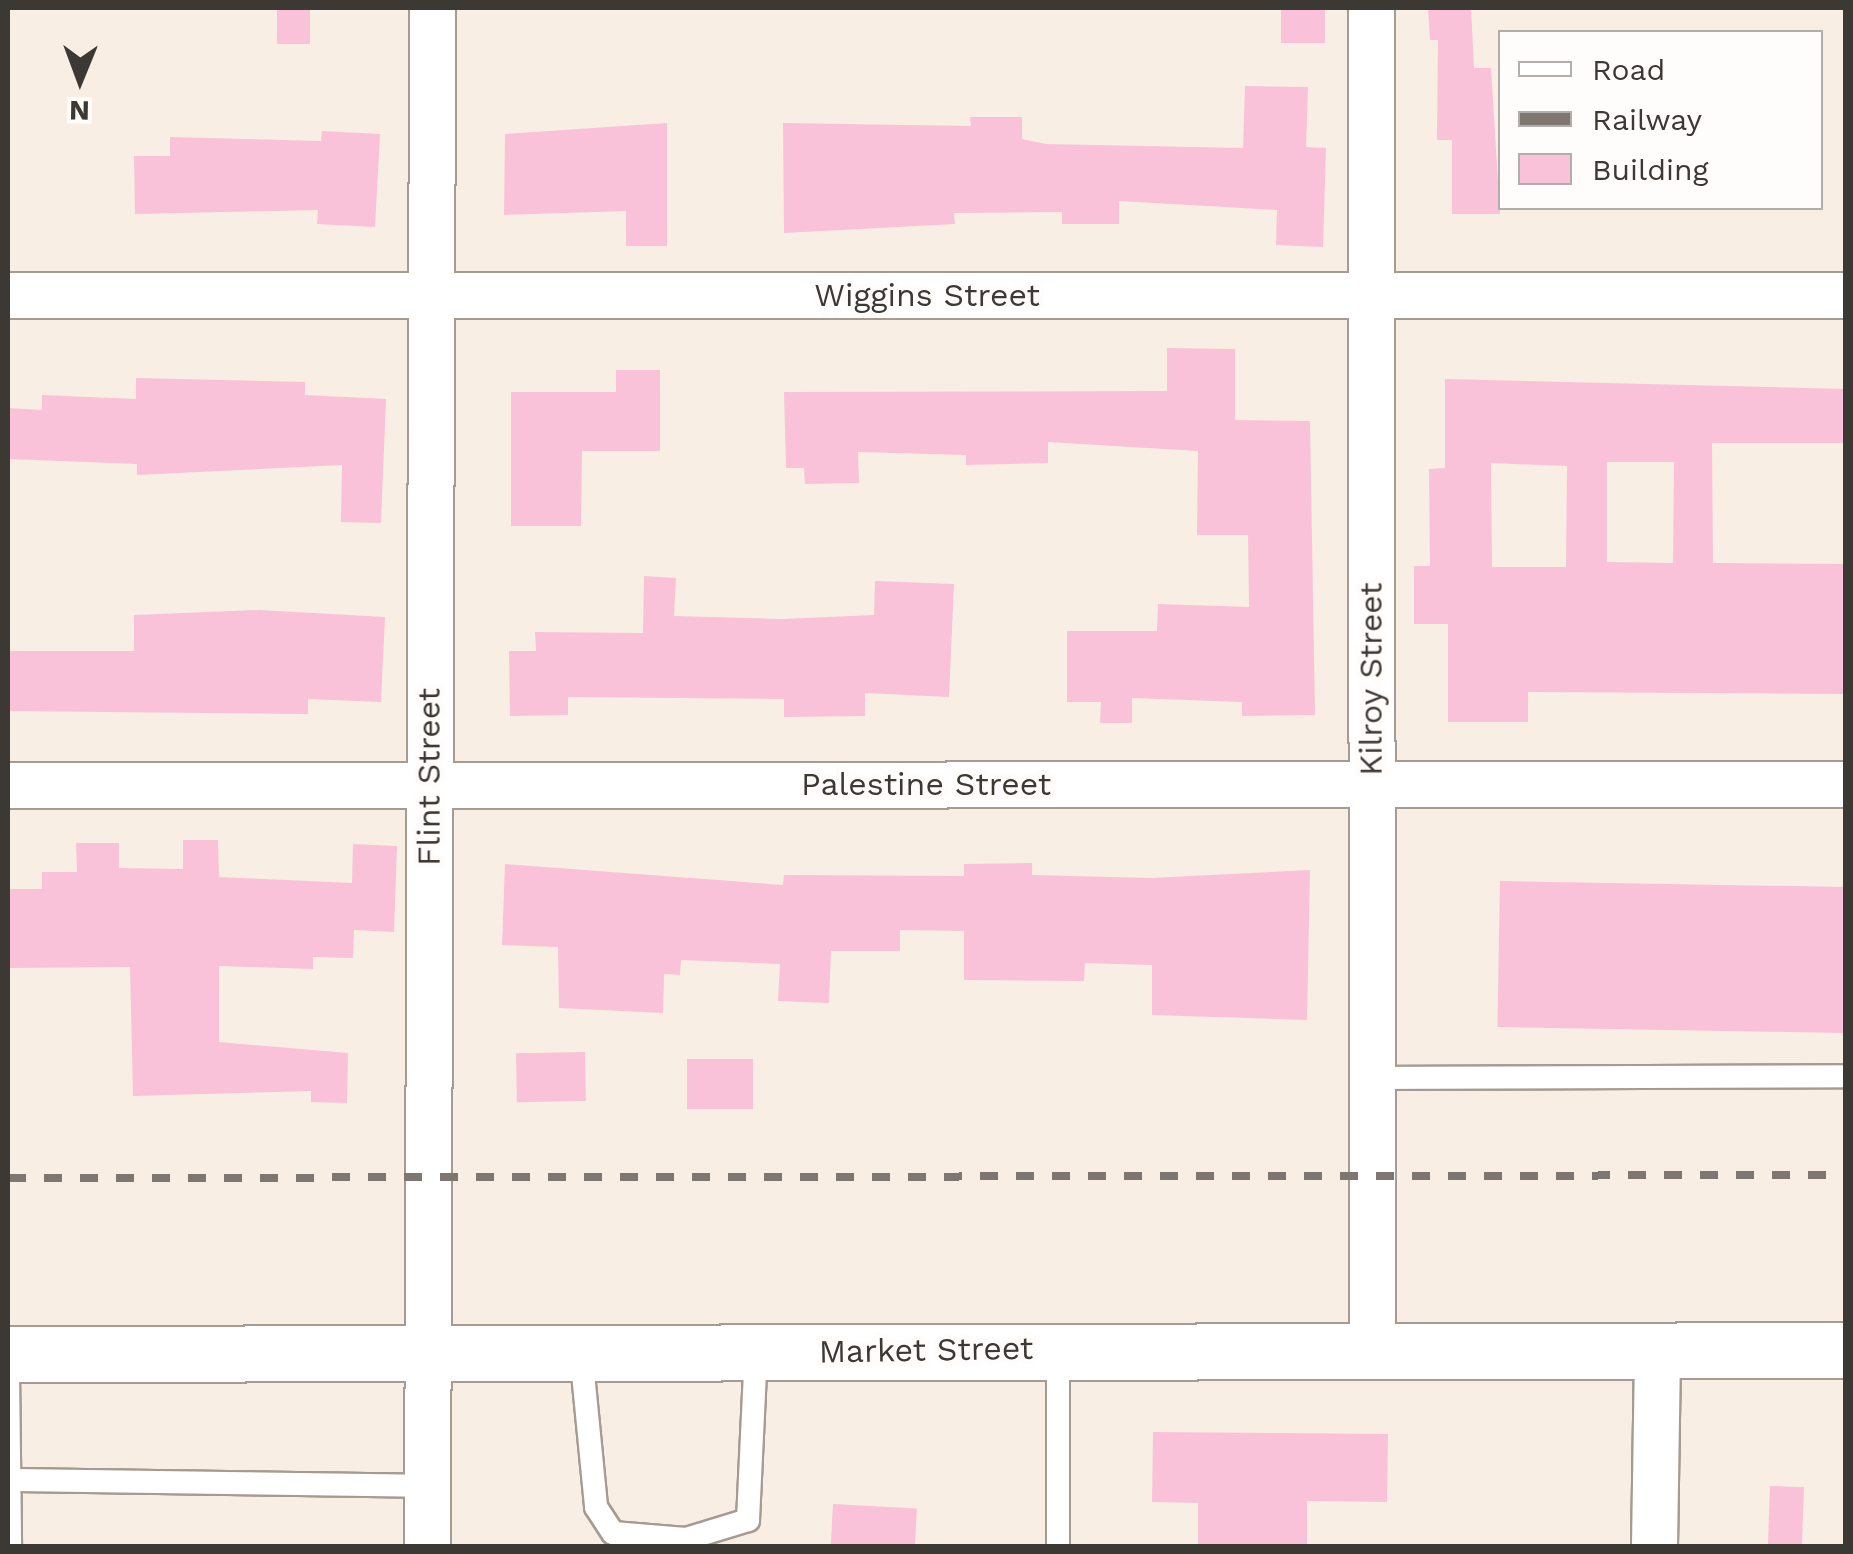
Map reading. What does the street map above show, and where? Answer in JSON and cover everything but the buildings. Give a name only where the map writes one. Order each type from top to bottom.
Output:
[{"type":"main road","name":"Market Street","points":[[8,1354],[1846,1350]]},
{"type":"street","name":"Flint Street","points":[[427,1546],[432,8]]},
{"type":"street","name":"Kilroy Street","points":[[1371,8],[1372,1351]]},
{"type":"street","name":"Wiggins Street","points":[[8,295],[1846,295]]},
{"type":"street","name":"Palestine Street","points":[[8,785],[1846,784]]},
{"type":"street","points":[[1654,1546],[1657,1351]]},
{"type":"lane","points":[[1372,1078],[1846,1076]]},
{"type":"lane","points":[[1058,1349],[1058,1546]]},
{"type":"lane","points":[[581,1354],[596,1507],[613,1532],[686,1539],[748,1520],[756,1352]]},
{"type":"lane","points":[[8,1373],[10,1546]]},
{"type":"lane","points":[[9,1480],[427,1486]]},
{"type":"railway","points":[[8,1178],[1846,1175]]}]
